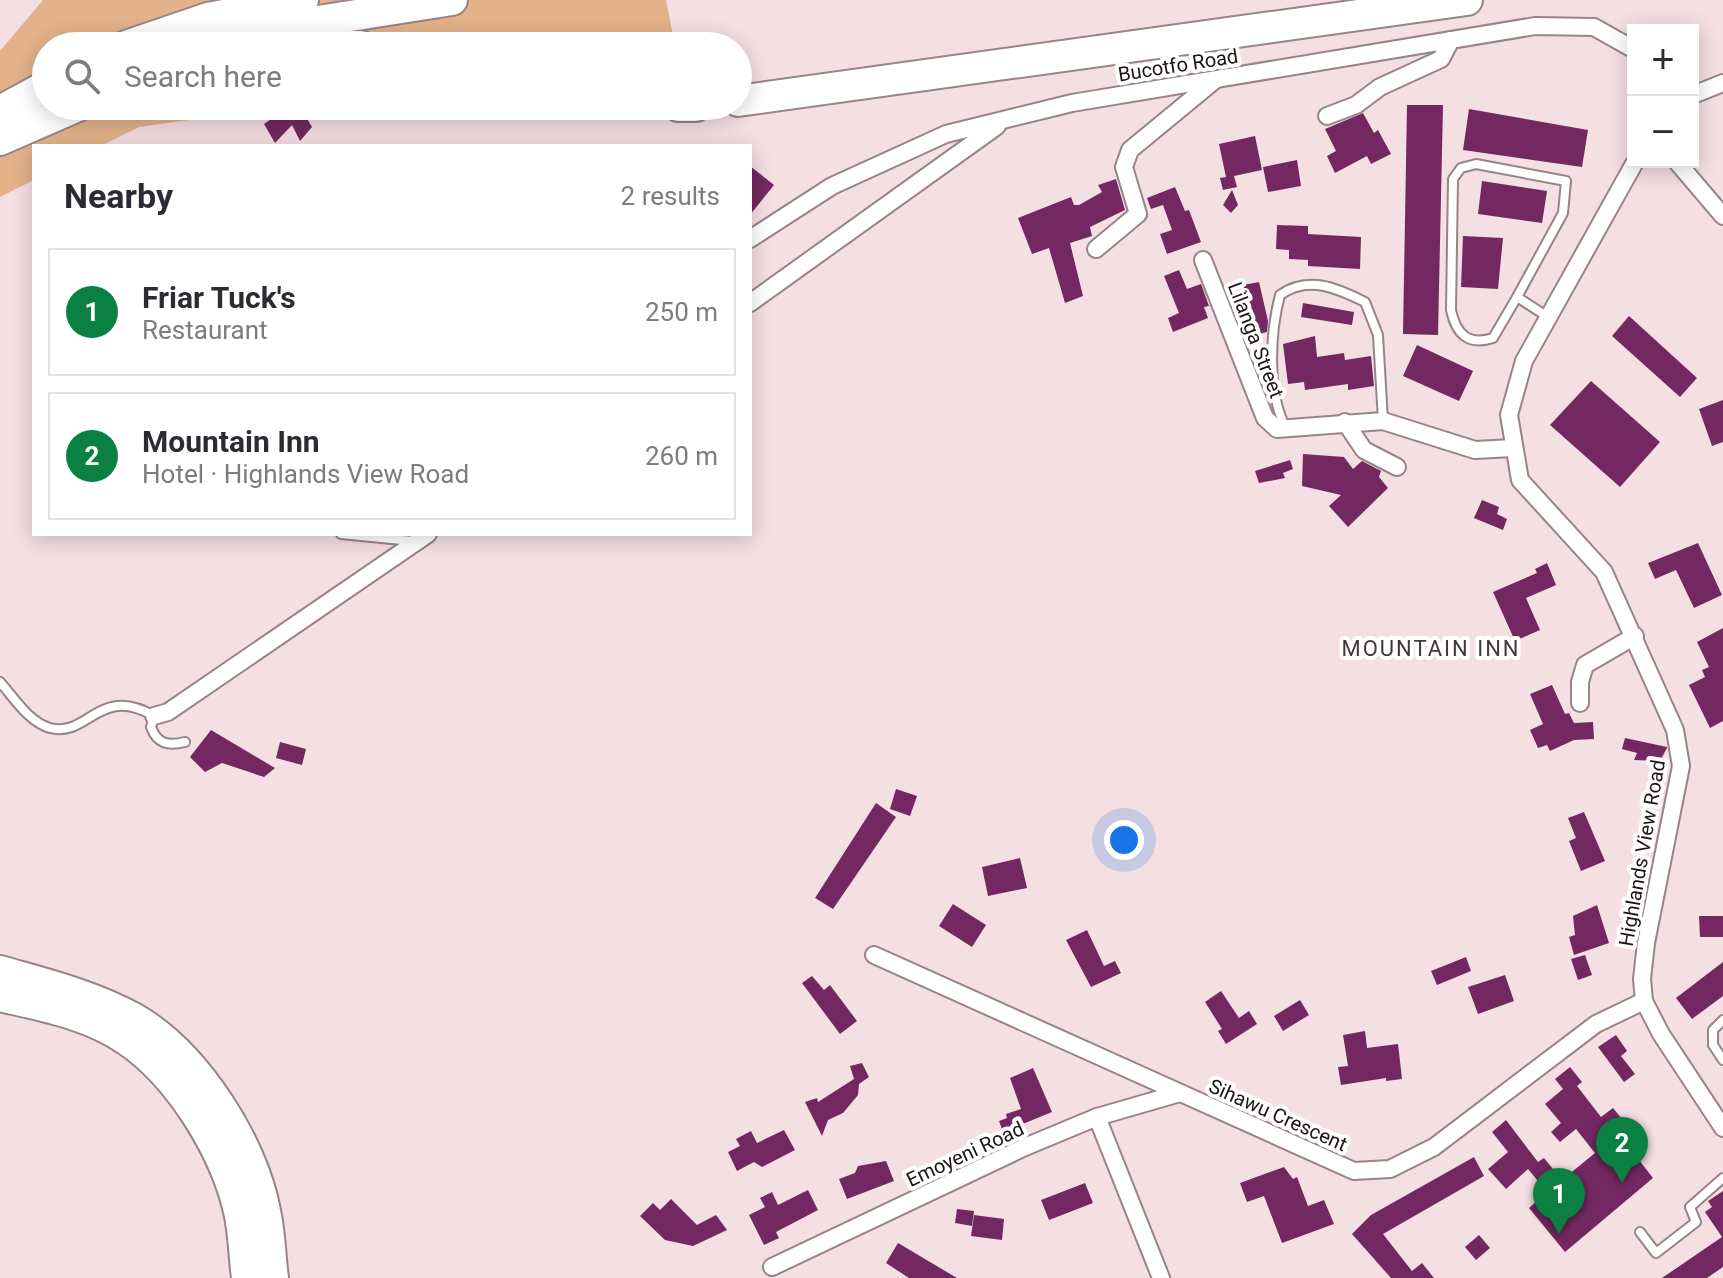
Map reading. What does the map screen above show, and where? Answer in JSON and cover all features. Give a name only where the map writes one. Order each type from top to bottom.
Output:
[{"type":"highway","points":[[167,32],[208,18],[303,0]]},
{"type":"highway","points":[[248,32],[452,0]]},
{"type":"highway","points":[[752,99],[1467,0]]},
{"type":"highway","points":[[0,111],[32,94]]},
{"type":"highway","points":[[0,139],[32,119]]},
{"type":"highway","points":[[0,139],[45,120]]},
{"type":"highway","points":[[0,971],[75,992],[135,1019],[200,1074],[238,1136],[265,1209],[273,1278]]},
{"type":"highway","points":[[0,996],[68,1011],[127,1040],[176,1086],[213,1140],[239,1211],[247,1278]]},
{"type":"street","name":"Bucotfo Road","points":[[752,238],[832,186],[900,153],[946,134],[1072,103],[1535,26],[1594,27],[1627,46]]},
{"type":"street","points":[[1327,116],[1356,105],[1380,87],[1441,59],[1451,40]]},
{"type":"street","points":[[1096,249],[1138,214],[1124,167],[1130,150],[1216,79]]},
{"type":"street","points":[[1699,93],[1723,83]]},
{"type":"street","points":[[752,302],[1005,121]]},
{"type":"street","name":"Highlands View Road","points":[[1632,168],[1548,317],[1513,390],[1509,415],[1520,480],[1604,572],[1671,719],[1681,766],[1646,943],[1642,979],[1644,1001],[1661,1034],[1720,1117]]},
{"type":"street","points":[[1682,168],[1723,216]]},
{"type":"street","name":"Lilanga Street","points":[[1203,260],[1265,418],[1277,429],[1287,431]]},
{"type":"street","points":[[1287,431],[1345,422],[1383,421],[1475,450],[1513,448]]},
{"type":"street","points":[[1345,422],[1364,450],[1397,467]]},
{"type":"street","points":[[154,716],[168,712],[422,538]]},
{"type":"street","points":[[1580,703],[1580,682],[1585,665],[1635,636]]},
{"type":"street","name":"Sihawu Crescent","points":[[874,955],[1354,1171],[1390,1169],[1434,1147],[1596,1024],[1644,1001]]},
{"type":"street","name":"Emoyeni Road","points":[[772,1267],[1025,1147],[1097,1117],[1180,1093]]},
{"type":"street","points":[[1097,1117],[1161,1278]]},
{"type":"lane","points":[[1476,164],[1566,181],[1563,213],[1517,297],[1493,338],[1482,342],[1468,340],[1454,328],[1451,310],[1453,179],[1461,168],[1476,164]]},
{"type":"lane","points":[[1287,431],[1276,410],[1274,319],[1280,295],[1295,285],[1320,283],[1365,302],[1378,335],[1383,421]]},
{"type":"lane","points":[[1517,297],[1548,317]]},
{"type":"lane","points":[[382,536],[422,538]]},
{"type":"lane","points":[[0,682],[28,714],[48,728],[62,729],[118,704],[136,706],[154,716],[151,727],[155,737],[163,743],[185,742]]},
{"type":"lane","points":[[1723,1020],[1713,1030],[1713,1045],[1723,1060]]},
{"type":"lane","points":[[1640,1232],[1656,1253],[1696,1222],[1690,1207],[1723,1178]]},
{"type":"shaded area","points":[[43,0],[666,0],[672,32],[32,32],[32,120],[189,120],[139,127],[105,144],[32,144],[32,181],[0,197],[0,51]]},
{"type":"building","points":[[1407,105],[1443,105],[1438,335],[1403,334]]},
{"type":"building","points":[[1469,109],[1588,130],[1582,167],[1463,150]]},
{"type":"building","points":[[1363,113],[1374,133],[1378,130],[1391,154],[1371,164],[1367,156],[1335,173],[1327,156],[1336,151],[1325,129]]},
{"type":"building","points":[[270,120],[308,120],[312,127],[300,141],[292,125],[275,143],[264,124]]},
{"type":"building","points":[[1255,136],[1262,170],[1234,176],[1237,187],[1223,190],[1220,178],[1226,177],[1219,144]]},
{"type":"building","points":[[1297,160],[1301,186],[1268,192],[1263,167]]},
{"type":"building","points":[[752,168],[774,185],[752,212]]},
{"type":"building","points":[[1116,179],[1125,210],[1090,227],[1092,236],[1070,243],[1083,296],[1065,303],[1049,248],[1032,254],[1018,218],[1071,197],[1074,205],[1079,205],[1102,192],[1098,185]]},
{"type":"building","points":[[1482,181],[1547,191],[1542,223],[1478,214]]},
{"type":"building","points":[[1175,187],[1185,211],[1189,210],[1201,242],[1167,254],[1160,234],[1172,230],[1163,205],[1151,209],[1147,198]]},
{"type":"building","points":[[1232,190],[1238,205],[1231,213],[1223,205]]},
{"type":"building","points":[[1277,225],[1308,226],[1308,234],[1361,237],[1360,269],[1308,266],[1308,260],[1289,259],[1289,250],[1276,249]]},
{"type":"building","points":[[1463,236],[1503,238],[1498,289],[1461,287]]},
{"type":"building","points":[[1179,270],[1187,289],[1201,284],[1209,306],[1204,307],[1208,318],[1173,332],[1168,318],[1179,313],[1164,276]]},
{"type":"building","points":[[1259,282],[1268,321],[1267,332],[1255,335],[1243,285]]},
{"type":"building","points":[[1303,303],[1354,312],[1352,325],[1301,317]]},
{"type":"building","points":[[1629,316],[1697,378],[1680,397],[1612,336]]},
{"type":"building","points":[[1315,336],[1317,357],[1344,353],[1345,360],[1371,356],[1374,386],[1348,390],[1348,384],[1305,390],[1304,382],[1288,384],[1283,344]]},
{"type":"building","points":[[1417,345],[1473,371],[1459,401],[1403,376]]},
{"type":"building","points":[[1591,381],[1660,442],[1620,487],[1550,425]]},
{"type":"building","points":[[1723,400],[1723,442],[1712,446],[1699,409]]},
{"type":"building","points":[[1303,454],[1344,457],[1353,469],[1362,461],[1381,471],[1379,477],[1388,488],[1348,527],[1329,506],[1341,495],[1302,486]]},
{"type":"building","points":[[1290,460],[1293,469],[1283,473],[1285,478],[1259,483],[1255,471]]},
{"type":"building","points":[[1482,500],[1499,507],[1497,514],[1507,519],[1503,530],[1474,518]]},
{"type":"building","points":[[1698,543],[1722,595],[1694,608],[1676,570],[1655,579],[1648,563]]},
{"type":"building","points":[[1547,563],[1556,585],[1526,598],[1540,630],[1515,641],[1493,592],[1537,573],[1535,569]]},
{"type":"building","points":[[1723,628],[1723,721],[1710,728],[1689,685],[1705,677],[1702,670],[1709,667],[1697,642]]},
{"type":"building","points":[[1552,685],[1565,714],[1569,713],[1574,723],[1593,722],[1594,739],[1574,740],[1550,751],[1547,745],[1538,748],[1530,730],[1543,724],[1530,694]]},
{"type":"building","points":[[211,730],[275,768],[264,777],[222,763],[205,772],[190,757]]},
{"type":"building","points":[[1625,738],[1667,748],[1660,761],[1634,760],[1637,753],[1622,749]]},
{"type":"building","points":[[280,742],[306,749],[302,765],[276,758]]},
{"type":"building","points":[[896,789],[917,796],[910,816],[890,809]]},
{"type":"building","points":[[876,803],[896,817],[833,909],[815,898]]},
{"type":"building","points":[[1584,812],[1605,861],[1581,871],[1569,841],[1576,838],[1568,818]]},
{"type":"building","points":[[1020,858],[1027,888],[988,896],[982,867]]},
{"type":"building","points":[[953,904],[986,925],[972,947],[939,926]]},
{"type":"building","points":[[1597,905],[1609,943],[1574,955],[1569,937],[1575,935],[1573,916]]},
{"type":"building","points":[[1699,916],[1723,916],[1723,937],[1700,937]]},
{"type":"building","points":[[1087,930],[1104,966],[1115,961],[1121,973],[1091,987],[1066,940]]},
{"type":"building","points":[[1585,955],[1592,975],[1578,980],[1571,959]]},
{"type":"building","points":[[1466,957],[1471,971],[1437,985],[1431,971]]},
{"type":"building","points":[[1723,962],[1723,996],[1692,1019],[1676,998]]},
{"type":"building","points":[[1505,975],[1514,1001],[1478,1014],[1468,987]]},
{"type":"building","points":[[812,976],[824,990],[830,985],[857,1021],[840,1034],[802,983]]},
{"type":"building","points":[[1221,991],[1239,1018],[1249,1011],[1257,1024],[1226,1044],[1218,1031],[1222,1029],[1205,1002]]},
{"type":"building","points":[[1300,1000],[1309,1015],[1283,1031],[1274,1016]]},
{"type":"building","points":[[1365,1031],[1367,1048],[1398,1044],[1402,1079],[1386,1081],[1386,1078],[1341,1085],[1338,1067],[1348,1066],[1343,1035]]},
{"type":"building","points":[[1616,1035],[1627,1051],[1621,1056],[1635,1074],[1624,1082],[1598,1047]]},
{"type":"building","points":[[862,1063],[869,1077],[859,1084],[858,1095],[843,1113],[828,1120],[822,1136],[805,1102],[817,1098],[818,1102],[854,1079],[850,1066]]},
{"type":"building","points":[[1570,1067],[1582,1082],[1577,1086],[1601,1117],[1613,1108],[1626,1124],[1603,1143],[1626,1172],[1639,1160],[1653,1178],[1565,1252],[1529,1208],[1547,1192],[1528,1169],[1506,1189],[1488,1169],[1508,1152],[1492,1132],[1506,1120],[1538,1162],[1544,1158],[1562,1180],[1595,1153],[1576,1129],[1560,1142],[1551,1132],[1561,1123],[1545,1104],[1563,1089],[1555,1079]]},
{"type":"building","points":[[1033,1068],[1052,1112],[1003,1132],[999,1121],[1007,1118],[1006,1114],[1021,1109],[1010,1078]]},
{"type":"building","points":[[784,1130],[795,1150],[762,1167],[754,1162],[737,1171],[728,1152],[740,1146],[736,1139],[751,1131],[757,1143]]},
{"type":"building","points":[[1474,1157],[1484,1176],[1383,1234],[1412,1271],[1422,1263],[1434,1278],[1391,1278],[1352,1234],[1371,1215]]},
{"type":"building","points":[[886,1161],[894,1181],[847,1199],[839,1179],[855,1173],[858,1166]]},
{"type":"building","points":[[1284,1167],[1293,1179],[1297,1177],[1308,1206],[1324,1200],[1334,1224],[1282,1243],[1264,1196],[1247,1202],[1240,1183]]},
{"type":"building","points":[[1085,1183],[1093,1203],[1049,1220],[1041,1200]]},
{"type":"building","points":[[808,1190],[818,1210],[776,1232],[779,1238],[764,1245],[749,1215],[765,1207],[760,1198],[772,1192],[778,1205]]},
{"type":"building","points":[[1723,1191],[1723,1267],[1707,1278],[1662,1278],[1722,1237],[1705,1212],[1712,1207],[1708,1201]]},
{"type":"building","points":[[671,1199],[697,1225],[716,1215],[727,1230],[693,1246],[665,1240],[640,1216],[653,1203],[660,1210]]},
{"type":"building","points":[[957,1209],[974,1211],[972,1226],[955,1223]]},
{"type":"building","points":[[974,1215],[1004,1219],[1002,1240],[971,1236]]},
{"type":"building","points":[[1479,1235],[1490,1248],[1476,1260],[1465,1247]]},
{"type":"building","points":[[898,1243],[957,1278],[909,1278],[886,1263]]},
{"type":"place","name":"Mountain Inn","points":[[1622,1183]]},
{"type":"place","name":"Friar Tuck's","points":[[1559,1234]]},
{"type":"district","name":"MOUNTAIN INN","points":[[1431,648]]}]
